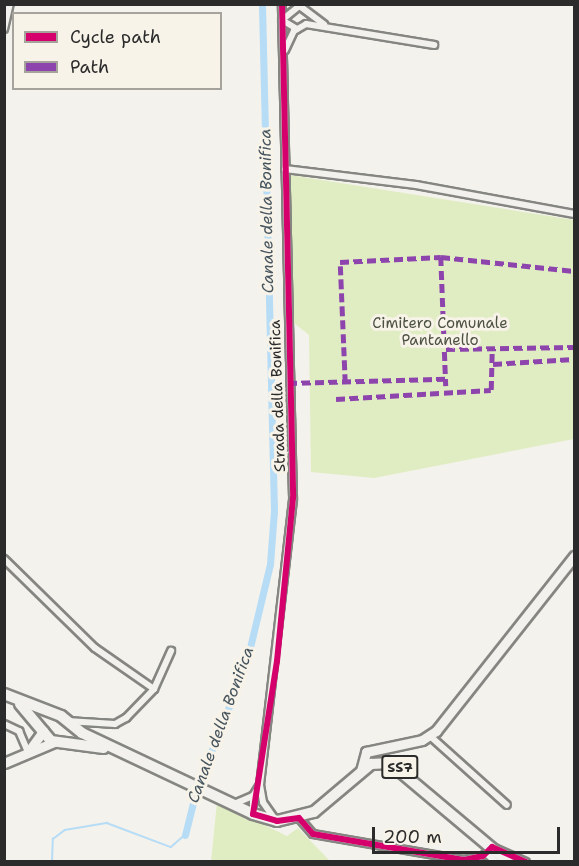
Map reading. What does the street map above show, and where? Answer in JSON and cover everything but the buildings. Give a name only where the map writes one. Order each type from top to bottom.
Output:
[{"type":"main road","points":[[361,771],[366,752],[430,736],[574,556]]},
{"type":"main road","name":"SS7","points":[[8,696],[58,742],[120,750]]},
{"type":"main road","name":"SS7","points":[[8,696],[67,722],[227,802],[253,814],[277,821],[299,818],[327,802],[361,771],[381,761],[400,768],[489,851],[508,861]]},
{"type":"main road","points":[[28,752],[54,716]]},
{"type":"main road","points":[[4,763],[58,742],[68,734],[67,722]]},
{"type":"street","points":[[4,29],[10,4]]},
{"type":"street","name":"Strada della Bonifica","points":[[263,802],[261,785],[293,498],[282,4]]},
{"type":"street","points":[[324,24],[298,6],[282,20],[297,29],[324,24],[434,45]]},
{"type":"street","points":[[283,53],[297,29]]},
{"type":"street","points":[[285,169],[416,185],[574,214]]},
{"type":"street","points":[[4,559],[95,648],[154,689]]},
{"type":"street","points":[[67,722],[115,724],[154,689],[171,651]]},
{"type":"street","points":[[4,724],[19,731],[28,752]]},
{"type":"street","points":[[430,736],[507,805]]},
{"type":"street","points":[[253,814],[253,796],[261,785]]},
{"type":"street","points":[[227,802],[253,796]]},
{"type":"street","points":[[253,814],[263,802],[277,821]]},
{"type":"street","points":[[299,818],[313,834],[464,860],[489,851],[526,861]]},
{"type":"street","points":[[489,851],[496,861]]},
{"type":"green space","name":"Cimitero Comunale Pantanello","points":[[290,175],[574,220],[574,439],[374,478],[311,472],[309,335],[290,320]]},
{"type":"green space","points":[[217,802],[287,836],[298,828],[330,861],[211,862]]},
{"type":"waterway","name":"Canale della Bonifica","points":[[185,835],[197,787],[246,664],[270,564],[274,511],[262,4]]},
{"type":"waterway","points":[[52,862],[53,839],[65,830],[107,823],[171,847],[185,835]]},
{"type":"marked path","points":[[441,257],[446,386]]},
{"type":"marked path","points":[[345,383],[340,262],[441,257],[574,271]]},
{"type":"marked path","points":[[446,349],[574,347]]},
{"type":"marked path","points":[[336,399],[491,390],[492,348]]},
{"type":"marked path","points":[[493,364],[574,359]]},
{"type":"marked path","points":[[288,383],[446,379]]},
{"type":"cycle path","points":[[282,4],[293,498],[277,661],[253,814],[277,821],[299,818],[313,834],[464,860],[483,856],[492,847],[526,862]]}]
